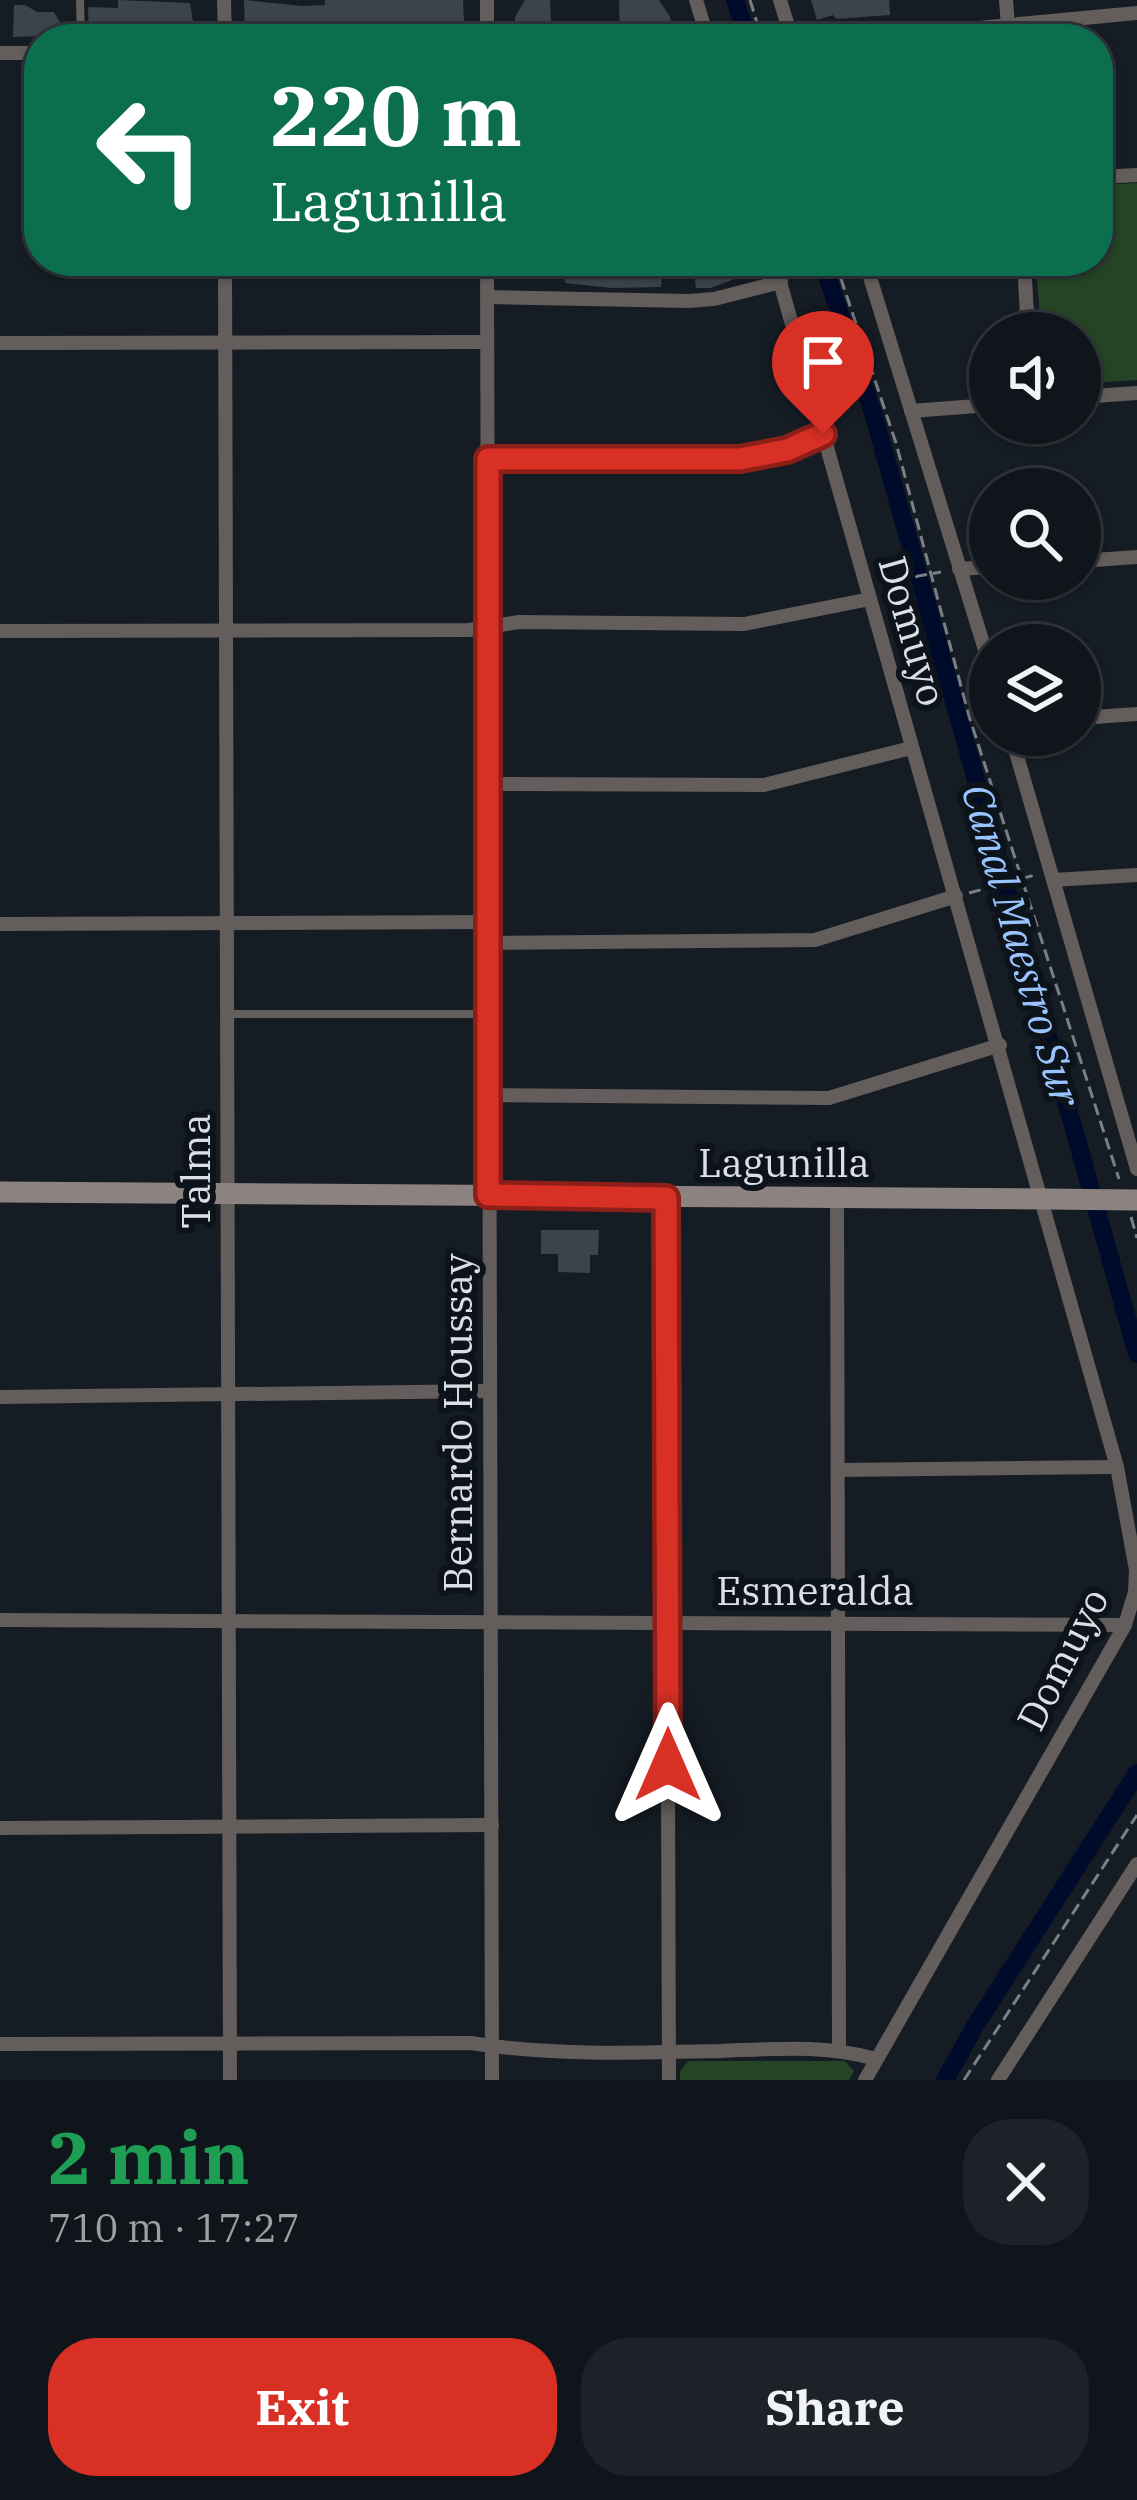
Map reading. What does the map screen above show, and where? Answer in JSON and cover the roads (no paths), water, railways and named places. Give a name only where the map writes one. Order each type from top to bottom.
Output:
[{"type":"main road","name":"Lagunilla","points":[[0,1192],[666,1198],[1128,1196]]},
{"type":"street","points":[[1066,24],[1137,13]]},
{"type":"street","name":"Talma","points":[[225,276],[230,2080]]},
{"type":"street","name":"Bernardo Houssay","points":[[487,276],[492,2080]]},
{"type":"street","name":"Domuyo","points":[[779,276],[1118,1467],[1136,1570],[1125,1624],[865,2080]]},
{"type":"street","name":"Domuyo","points":[[870,276],[977,624]]},
{"type":"street","points":[[1025,276],[1027,312]]},
{"type":"street","points":[[487,297],[702,300],[781,282]]},
{"type":"street","points":[[0,343],[488,343]]},
{"type":"street","points":[[1101,396],[1137,393]]},
{"type":"street","points":[[911,411],[969,406]]},
{"type":"street","points":[[488,459],[740,459],[787,450],[823,434]]},
{"type":"street","points":[[1101,560],[1137,557]]},
{"type":"street","points":[[959,569],[969,568]]},
{"type":"street","points":[[0,631],[744,623],[870,599]]},
{"type":"street","points":[[1101,717],[1137,714]]},
{"type":"street","points":[[489,784],[764,785],[911,748]]},
{"type":"street","points":[[1017,756],[1131,1126],[1137,1169]]},
{"type":"street","points":[[1053,880],[1137,875]]},
{"type":"street","points":[[489,943],[814,940],[956,896]]},
{"type":"street","points":[[0,924],[489,922]]},
{"type":"street","points":[[489,1095],[830,1098],[1000,1046]]},
{"type":"street","points":[[836,1197],[839,2048]]},
{"type":"street","points":[[666,1198],[669,2080]]},
{"type":"street","points":[[0,1397],[490,1391]]},
{"type":"street","points":[[838,1470],[1118,1467]]},
{"type":"street","name":"Esmeralda","points":[[0,1620],[1125,1624]]},
{"type":"street","points":[[0,1828],[492,1825]]},
{"type":"street","points":[[1004,2078],[1137,1864]]},
{"type":"street","points":[[0,2044],[471,2043],[668,2052],[839,2048],[876,2059]]},
{"type":"lane","points":[[227,1014],[489,1014]]},
{"type":"waterway","name":"Canal Maestro Sur","points":[[735,0],[743,24]]},
{"type":"waterway","name":"Canal Maestro Sur","points":[[827,276],[874,416],[1137,1354]]},
{"type":"waterway","name":"Canal Maestro Sur","points":[[945,2080],[1137,1773]]}]
